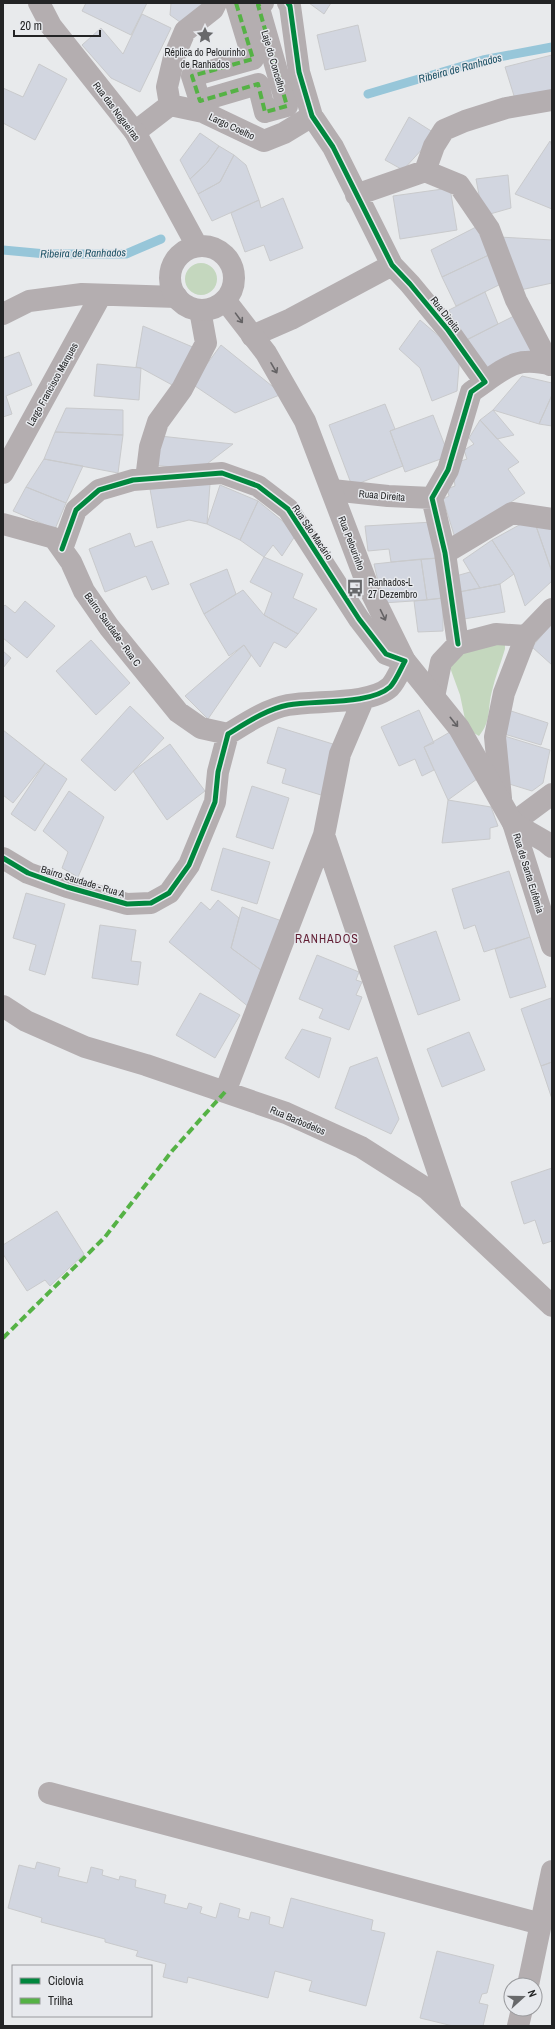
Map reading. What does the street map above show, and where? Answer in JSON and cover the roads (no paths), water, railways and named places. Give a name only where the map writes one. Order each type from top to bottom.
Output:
[{"type":"street","name":"Rua das Nogueiras","points":[[39,3],[51,26],[135,132],[197,246]]},
{"type":"street","points":[[135,132],[170,105],[167,87],[174,57],[185,31],[213,9],[216,3]]},
{"type":"street","name":"Laje do Concelho","points":[[236,3],[253,59],[192,76],[200,101],[258,84],[265,112],[287,106],[258,5],[263,3]]},
{"type":"street","name":"Rua Direita","points":[[288,3],[290,6],[299,72],[312,116],[333,147],[392,265],[410,284],[448,330],[485,382]]},
{"type":"street","points":[[425,171],[434,146],[444,130],[465,121],[506,108],[551,103]]},
{"type":"street","name":"Largo Coelho","points":[[170,105],[203,112],[264,141],[284,133],[312,116]]},
{"type":"street","points":[[356,194],[425,171],[459,185],[489,229],[516,300],[551,365]]},
{"type":"street","points":[[197,246],[207,246],[216,249],[230,263],[234,272],[234,282],[225,300],[209,309],[200,310],[183,304],[171,288],[170,276],[172,266],[178,256],[186,250],[197,246]]},
{"type":"street","points":[[252,336],[392,265]]},
{"type":"street","points":[[3,314],[29,301],[82,294],[177,297]]},
{"type":"street","name":"Largo Francisco Marques","points":[[3,473],[101,295]]},
{"type":"street","name":"Rua Pelourinho","points":[[225,300],[266,353],[306,421],[367,584],[405,661],[459,728],[501,798],[513,823]]},
{"type":"street","points":[[146,479],[150,447],[158,422],[182,389],[206,342],[200,310]]},
{"type":"street","points":[[458,644],[445,553],[432,498],[448,470],[471,392],[508,366],[535,360],[551,365]]},
{"type":"street","name":"Rua São Macário","points":[[62,549],[76,510],[99,490],[133,480],[222,473],[258,486],[288,509],[359,619],[386,654],[405,661]]},
{"type":"street","name":"Ruaa Direita","points":[[332,490],[388,496],[432,498]]},
{"type":"street","points":[[445,553],[512,513],[552,519]]},
{"type":"street","name":"Bairro Saudade - Rua C","points":[[3,524],[54,538],[71,562],[84,591],[109,627],[178,712],[201,728],[228,734]]},
{"type":"street","points":[[501,798],[495,737],[504,693],[526,636],[552,609]]},
{"type":"street","points":[[434,697],[441,662],[458,644],[496,634],[526,636]]},
{"type":"street","points":[[228,734],[259,716],[287,705],[321,701],[363,700],[390,687],[405,661]]},
{"type":"street","points":[[225,1092],[324,836],[340,754],[363,700]]},
{"type":"street","name":"Bairro Saudade - Rua A","points":[[3,858],[28,872],[68,887],[127,904],[151,903],[169,893],[189,865],[215,802],[218,772],[228,734]]},
{"type":"street","points":[[552,794],[513,823],[552,847]]},
{"type":"street","name":"Rua de Santa Eufêmia","points":[[513,823],[552,946]]},
{"type":"street","points":[[324,836],[452,1212]]},
{"type":"street","name":"Rua Barbodelos","points":[[3,1006],[26,1021],[85,1047],[146,1065],[286,1113],[361,1147],[427,1190],[552,1306]]},
{"type":"street","points":[[49,1793],[541,1924]]},
{"type":"street","points":[[530,1977],[552,1871]]},
{"type":"waterway","name":"Ribeira de Ranhados","points":[[368,94],[483,60],[552,47]]},
{"type":"waterway","name":"Ribeira de Ranhados","points":[[3,250],[46,254],[126,254],[161,239]]},
{"type":"place","name":"Réplica do Pelourinho de Ranhados","points":[[205,35]]},
{"type":"place","name":"Ranhados-L 27 Dezembro","points":[[355,588]]},
{"type":"district","name":"RANHADOS","points":[[327,939]]}]
